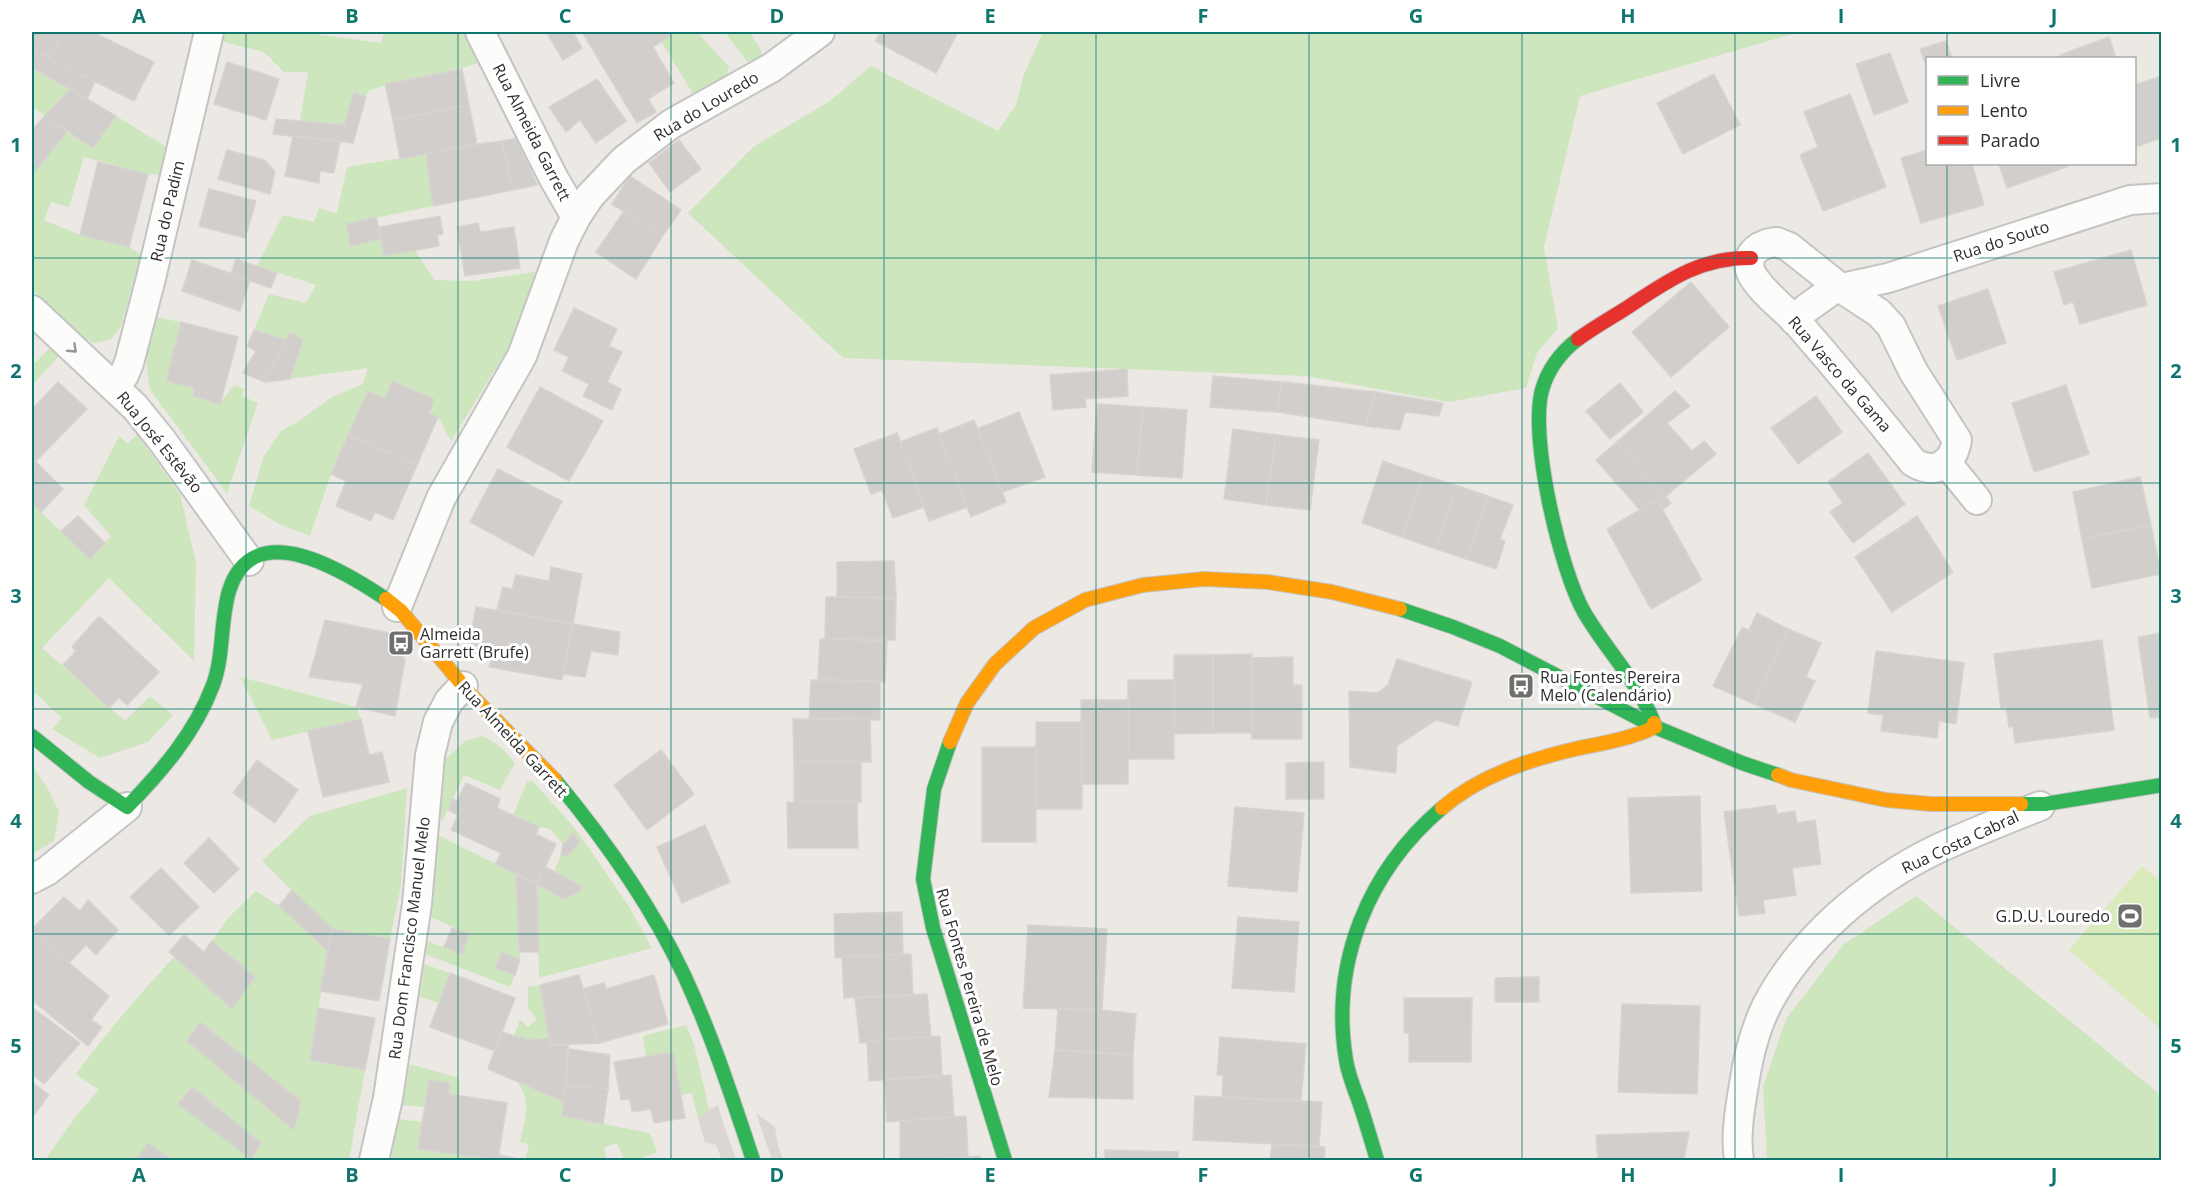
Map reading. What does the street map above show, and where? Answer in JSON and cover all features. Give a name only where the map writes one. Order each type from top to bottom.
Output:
[{"type":"street","name":"Rua do Padim","points":[[115,387],[129,363],[209,32]]},
{"type":"street","name":"Rua Almeida Garrett","points":[[480,32],[553,177],[576,217],[564,241],[522,356],[445,489],[397,607],[463,686],[529,752],[606,844],[663,937],[699,1006],[719,1056],[753,1161]]},
{"type":"street","name":"Rua do Louredo","points":[[576,217],[607,177],[643,144],[671,124],[771,68],[820,32]]},
{"type":"street","name":"Rua do Souto","points":[[1794,320],[1807,308],[1840,287],[1888,278],[2130,200],[2162,198]]},
{"type":"street","points":[[1377,1161],[1345,1058],[1341,1004],[1350,949],[1366,902],[1396,852],[1432,812],[1485,779],[1543,758],[1617,741],[1642,734],[1655,727],[1643,698],[1584,613],[1564,564],[1551,511],[1539,411],[1542,388],[1551,368],[1565,351],[1581,336],[1691,268],[1715,259],[1734,256],[1751,258],[1756,248],[1766,243],[1777,242],[1789,247],[1840,287],[1873,309],[1891,326],[1913,371],[1957,440],[1955,450],[1946,462],[1977,500]]},
{"type":"street","name":"Rua Vasco da Gama","points":[[1751,258],[1749,268],[1754,278],[1868,405],[1913,462],[1921,467],[1933,469],[1946,462]]},
{"type":"street","name":"Rua José Estêvão","points":[[32,310],[115,387],[161,439],[249,561]]},
{"type":"street","points":[[32,879],[47,871],[127,807],[152,783],[189,733],[208,696],[219,663],[227,600],[235,576],[249,561],[267,553],[293,553],[318,562],[360,583],[397,607]]},
{"type":"street","name":"Rua Fontes Pereira de Melo","points":[[1005,1161],[933,928],[923,879],[934,789],[948,746],[967,703],[995,664],[1034,628],[1085,600],[1143,585],[1204,579],[1268,582],[1332,592],[1392,607],[1453,627],[1500,646],[1655,727],[1742,763],[1791,780],[1886,800],[1931,804],[2045,804],[2162,785]]},
{"type":"street","name":"Rua Dom Francisco Manuel Melo","points":[[374,1161],[388,1098],[417,904],[430,755],[438,722],[449,701],[463,686]]},
{"type":"street","points":[[32,736],[105,795],[127,807]]},
{"type":"street","name":"Rua Costa Cabral","points":[[1739,1161],[1740,1106],[1748,1058],[1767,1006],[1795,963],[1824,930],[1858,899],[1894,873],[1934,851],[2045,804]]},
{"type":"green space","points":[[222,32],[299,32],[381,43],[384,32],[465,32],[481,62],[382,86],[368,91],[366,97],[354,92],[344,125],[300,121],[308,72],[284,72],[264,52],[220,41]]},
{"type":"green space","points":[[675,32],[697,32],[729,67],[725,81],[695,97],[661,41]]},
{"type":"green space","points":[[725,32],[749,32],[760,48],[764,61],[751,67]]},
{"type":"green space","points":[[1043,32],[1799,32],[1580,96],[1544,247],[1558,328],[1537,353],[1526,388],[1449,402],[1306,376],[843,358],[688,213],[753,147],[830,101],[871,66],[998,131],[1016,105],[1024,74]]},
{"type":"green space","points":[[32,68],[70,89],[45,116],[32,106]]},
{"type":"green space","points":[[116,116],[167,147],[160,175],[84,157],[69,207],[51,202],[44,220],[80,235],[129,247],[141,255],[121,327],[110,340],[93,343],[71,328],[32,289],[32,175],[67,132],[93,148]]},
{"type":"green space","points":[[426,154],[433,206],[346,224],[351,245],[381,239],[384,256],[415,250],[434,280],[472,281],[535,272],[528,307],[509,347],[451,441],[438,417],[429,413],[434,399],[393,381],[385,399],[368,391],[331,474],[310,536],[281,525],[249,506],[263,458],[281,431],[332,397],[363,384],[368,368],[290,379],[303,340],[291,334],[287,340],[254,330],[269,294],[306,303],[316,285],[257,266],[283,215],[314,222],[319,208],[337,213],[347,167]]},
{"type":"green space","points":[[155,317],[181,322],[166,381],[195,388],[193,396],[220,403],[234,385],[244,389],[242,396],[258,403],[227,493],[150,390],[146,361]]},
{"type":"green space","points":[[50,348],[59,356],[32,385],[32,366]]},
{"type":"green space","points":[[137,434],[180,494],[196,563],[194,661],[109,578],[42,648],[125,721],[150,696],[173,715],[148,742],[100,758],[52,729],[62,718],[32,690],[32,508],[34,505],[90,559],[111,536],[84,505],[119,436],[128,444]]},
{"type":"green space","points":[[240,677],[356,707],[361,719],[272,740]]},
{"type":"green space","points":[[482,736],[501,747],[515,763],[500,790],[464,775],[443,820],[437,818],[443,761],[465,741]]},
{"type":"green space","points":[[33,766],[59,812],[54,841],[32,854]]},
{"type":"green space","points":[[533,781],[577,831],[628,905],[652,948],[539,978],[537,884],[563,899],[579,892],[582,886],[554,872],[561,855],[567,856],[580,842],[573,833],[563,844],[550,829],[539,827],[513,815],[527,782]]},
{"type":"green space","points":[[407,788],[401,886],[390,939],[332,929],[262,861],[310,816]]},
{"type":"green space","points":[[436,834],[516,874],[520,960],[501,953],[496,967],[515,975],[510,987],[425,954],[427,941],[462,954],[468,934],[431,917]]},
{"type":"green space","name":"G.D.U. Louredo","points":[[2142,866],[2161,882],[2161,1029],[2069,950]]},
{"type":"green space","points":[[256,891],[279,906],[328,951],[310,1060],[365,1070],[349,1160],[45,1160],[77,1115],[99,1090],[76,1074],[123,1014],[174,957],[232,1009],[255,977],[212,941],[228,918]]},
{"type":"green space","points":[[1916,896],[2161,1095],[2161,1160],[1767,1160],[1763,1087],[1786,1019],[1843,945]]},
{"type":"green space","points":[[424,964],[450,973],[439,1003],[420,997]]},
{"type":"green space","points":[[540,985],[550,1038],[529,1040],[514,1036],[520,1020],[528,1027],[537,1019],[528,1008],[528,987]]},
{"type":"green space","points":[[686,1025],[694,1044],[709,1109],[698,1119],[692,1093],[681,1095],[673,1052],[646,1056],[643,1036]]},
{"type":"green space","points":[[410,1064],[456,1077],[460,1082],[459,1096],[449,1094],[450,1083],[429,1080],[424,1107],[401,1105]]},
{"type":"green space","points":[[517,1082],[565,1102],[562,1116],[650,1133],[657,1152],[637,1160],[624,1160],[617,1143],[604,1148],[607,1160],[525,1160],[529,1144],[520,1142],[526,1103],[522,1089]]},
{"type":"green space","points":[[398,1119],[422,1122],[418,1149],[480,1158],[479,1160],[391,1160]]},
{"type":"shaded area","points":[[718,1105],[736,1160],[722,1160],[716,1145],[705,1142],[698,1119],[709,1109]]},
{"type":"shaded area","points":[[756,1113],[775,1127],[783,1160],[772,1160]]},
{"type":"building","points":[[32,32],[64,32],[50,59],[32,49]]},
{"type":"building","points":[[64,32],[93,32],[154,62],[134,101],[50,59]]},
{"type":"building","points":[[554,32],[573,32],[582,48],[563,60],[548,35]]},
{"type":"building","points":[[582,32],[644,32],[674,83],[648,99],[656,112],[637,123]]},
{"type":"building","points":[[644,32],[675,32],[653,47]]},
{"type":"building","points":[[881,32],[958,32],[936,73],[875,41]]},
{"type":"building","points":[[2109,37],[2116,57],[2061,57],[2060,55]]},
{"type":"building","points":[[1946,41],[1952,57],[1926,57],[1926,66],[1920,49]]},
{"type":"building","points":[[32,49],[95,82],[87,99],[32,68]]},
{"type":"building","points":[[1890,53],[1908,102],[1874,115],[1856,64]]},
{"type":"building","points":[[227,62],[279,79],[266,120],[214,104]]},
{"type":"building","points":[[462,69],[469,105],[393,120],[385,84]]},
{"type":"building","points":[[1714,74],[1740,125],[1683,154],[1657,103]]},
{"type":"building","points":[[2162,76],[2162,138],[2138,146],[2136,140],[2136,84]]},
{"type":"building","points":[[597,79],[626,121],[596,143],[580,120],[566,132],[549,107]]},
{"type":"building","points":[[70,89],[116,116],[93,148],[45,116]]},
{"type":"building","points":[[354,92],[366,97],[353,143],[273,134],[276,119],[344,125]]},
{"type":"building","points":[[1850,94],[1886,187],[1823,211],[1800,155],[1818,147],[1804,112]]},
{"type":"building","points":[[469,105],[477,144],[400,159],[393,120]]},
{"type":"building","points":[[45,116],[67,132],[32,175],[32,130]]},
{"type":"building","points":[[293,136],[340,141],[334,173],[320,171],[319,183],[285,176]]},
{"type":"building","points":[[516,138],[537,185],[513,190],[502,141]]},
{"type":"building","points":[[679,140],[701,169],[670,192],[649,163]]},
{"type":"building","points":[[502,141],[513,190],[433,206],[426,154]]},
{"type":"building","points":[[227,150],[264,160],[275,171],[270,194],[218,179]]},
{"type":"building","points":[[1926,151],[1926,165],[1972,165],[1984,205],[1921,223],[1901,158]]},
{"type":"building","points":[[98,162],[148,174],[129,247],[80,235]]},
{"type":"building","points":[[1999,165],[2069,166],[2007,188]]},
{"type":"building","points":[[630,176],[681,210],[662,237],[612,204]]},
{"type":"building","points":[[209,189],[256,201],[245,238],[199,226]]},
{"type":"building","points":[[624,211],[662,237],[636,279],[596,252]]},
{"type":"building","points":[[440,216],[443,234],[437,235],[439,246],[384,256],[379,227]]},
{"type":"building","points":[[376,217],[381,239],[351,246],[346,224]]},
{"type":"building","points":[[478,223],[480,232],[514,227],[520,268],[465,276],[457,227]]},
{"type":"building","points":[[2131,250],[2147,305],[2080,324],[2073,302],[2064,305],[2054,272]]},
{"type":"building","points":[[236,259],[277,273],[271,288],[231,274]]},
{"type":"building","points":[[192,260],[250,280],[240,311],[182,291]]},
{"type":"building","points":[[1691,282],[1729,327],[1671,377],[1632,332]]},
{"type":"building","points":[[1988,289],[2006,343],[1957,360],[1938,306]]},
{"type":"building","points":[[574,308],[617,329],[609,346],[622,352],[607,382],[621,389],[612,410],[583,396],[589,384],[562,371],[569,357],[554,350]]},
{"type":"building","points":[[181,322],[238,337],[220,404],[193,396],[195,388],[166,381]]},
{"type":"building","points":[[254,330],[287,340],[265,382],[243,373],[256,351],[247,346]]},
{"type":"building","points":[[290,333],[303,340],[290,379],[265,382]]},
{"type":"building","points":[[1127,369],[1128,396],[1085,399],[1086,407],[1053,410],[1050,375]]},
{"type":"building","points":[[1213,376],[1282,382],[1277,412],[1210,407]]},
{"type":"building","points":[[392,381],[434,399],[429,413],[438,417],[417,465],[348,435],[368,391],[385,399]]},
{"type":"building","points":[[58,382],[87,409],[35,462],[32,458],[32,409]]},
{"type":"building","points":[[1282,382],[1375,392],[1366,426],[1277,412]]},
{"type":"building","points":[[1620,383],[1643,412],[1610,439],[1586,411]]},
{"type":"building","points":[[2066,385],[2089,454],[2034,472],[2012,403]]},
{"type":"building","points":[[540,387],[603,421],[569,481],[507,447]]},
{"type":"building","points":[[1675,391],[1690,406],[1667,423],[1692,451],[1704,441],[1716,454],[1665,497],[1617,442]]},
{"type":"building","points":[[1375,392],[1443,403],[1439,416],[1405,412],[1400,430],[1366,426]]},
{"type":"building","points":[[1816,396],[1842,432],[1798,464],[1771,428]]},
{"type":"building","points":[[1097,404],[1143,407],[1137,475],[1092,472]]},
{"type":"building","points":[[1143,407],[1187,410],[1182,478],[1137,475]]},
{"type":"building","points":[[1019,412],[1045,477],[1003,492],[977,429]]},
{"type":"building","points":[[974,420],[1006,502],[971,517],[939,434]]},
{"type":"building","points":[[937,428],[967,507],[929,521],[900,442]]},
{"type":"building","points":[[1233,429],[1276,435],[1266,505],[1224,499]]},
{"type":"building","points":[[897,433],[924,507],[893,518],[882,490],[871,494],[854,449]]},
{"type":"building","points":[[348,435],[417,465],[393,520],[375,512],[371,521],[336,506],[346,481],[331,474]]},
{"type":"building","points":[[1276,435],[1319,440],[1310,510],[1266,505]]},
{"type":"building","points":[[1617,442],[1671,503],[1662,510],[1657,500],[1640,510],[1596,460]]},
{"type":"building","points":[[1868,453],[1905,504],[1853,543],[1830,512],[1843,503],[1828,482]]},
{"type":"building","points":[[32,458],[63,489],[41,512],[32,503]]},
{"type":"building","points":[[1383,461],[1424,475],[1402,537],[1362,523]]},
{"type":"building","points":[[498,469],[562,501],[533,556],[470,522]]},
{"type":"building","points":[[1424,475],[1458,486],[1436,549],[1402,537]]},
{"type":"building","points":[[2140,477],[2151,525],[2082,539],[2073,492]]},
{"type":"building","points":[[1458,486],[1488,496],[1466,559],[1436,549]]},
{"type":"building","points":[[1488,496],[1513,505],[1500,539],[1505,541],[1496,569],[1466,559]]},
{"type":"building","points":[[1657,500],[1702,580],[1651,609],[1607,529]]},
{"type":"building","points":[[78,516],[105,543],[90,559],[61,531]]},
{"type":"building","points":[[1917,516],[1953,572],[1892,612],[1855,557]]},
{"type":"building","points":[[2151,525],[2161,574],[2092,588],[2082,539]]},
{"type":"building","points":[[894,561],[896,598],[837,597],[837,562]]},
{"type":"building","points":[[551,567],[582,574],[573,624],[497,610],[503,587],[512,589],[516,575],[549,581]]},
{"type":"building","points":[[826,597],[896,598],[895,640],[825,639]]},
{"type":"building","points":[[476,607],[573,624],[562,680],[489,667],[491,659],[480,657],[481,654],[472,652],[473,644],[469,644]]},
{"type":"building","points":[[1757,613],[1788,629],[1754,704],[1713,686],[1742,628],[1749,630]]},
{"type":"building","points":[[99,616],[159,672],[127,705],[119,698],[109,708],[63,665],[76,651],[72,647]]},
{"type":"building","points":[[325,620],[390,633],[405,660],[395,716],[356,707],[363,684],[309,677]]},
{"type":"building","points":[[573,624],[620,632],[618,655],[591,651],[585,677],[563,674]]},
{"type":"building","points":[[1788,629],[1821,643],[1806,677],[1815,681],[1795,722],[1754,704]]},
{"type":"building","points":[[2162,633],[2162,717],[2150,718],[2138,637]]},
{"type":"building","points":[[820,639],[887,641],[885,682],[818,679]]},
{"type":"building","points":[[2102,640],[2114,730],[2015,743],[2013,726],[2009,727],[2006,707],[2001,708],[1994,654]]},
{"type":"building","points":[[1876,651],[1964,663],[1956,724],[1939,721],[1937,738],[1881,731],[1883,715],[1868,713]]},
{"type":"building","points":[[1252,654],[1252,733],[1213,733],[1213,655]]},
{"type":"building","points":[[1174,655],[1213,655],[1213,733],[1174,734]]},
{"type":"building","points":[[1293,657],[1293,685],[1302,685],[1302,739],[1252,739],[1252,658]]},
{"type":"building","points":[[1397,659],[1472,682],[1458,726],[1436,720],[1397,746],[1396,773],[1350,767],[1349,691],[1377,693],[1388,685]]},
{"type":"building","points":[[811,680],[880,681],[880,720],[809,719]]},
{"type":"building","points":[[1128,680],[1174,680],[1174,759],[1128,759]]},
{"type":"building","points":[[1081,700],[1128,700],[1128,784],[1082,784]]},
{"type":"building","points":[[361,719],[369,755],[382,752],[389,782],[323,797],[308,731]]},
{"type":"building","points":[[793,719],[870,720],[871,762],[794,762]]},
{"type":"building","points":[[1036,722],[1082,722],[1082,809],[1036,809]]},
{"type":"building","points":[[982,747],[1036,747],[1036,842],[982,842]]},
{"type":"building","points":[[661,750],[694,794],[647,830],[614,785]]},
{"type":"building","points":[[257,760],[298,790],[275,823],[233,793]]},
{"type":"building","points":[[794,762],[861,762],[861,802],[794,802]]},
{"type":"building","points":[[1324,762],[1324,799],[1286,799],[1286,763]]},
{"type":"building","points":[[466,783],[500,799],[497,808],[539,827],[536,834],[556,844],[537,884],[495,864],[501,853],[451,830],[458,815],[448,810],[452,799],[457,801]]},
{"type":"building","points":[[1700,796],[1702,891],[1631,893],[1628,798]]},
{"type":"building","points":[[787,802],[857,802],[858,848],[788,848]]},
{"type":"building","points":[[1775,805],[1777,814],[1795,811],[1797,823],[1815,820],[1821,864],[1792,868],[1796,895],[1763,900],[1765,913],[1739,916],[1724,812]]},
{"type":"building","points":[[1235,807],[1304,813],[1297,892],[1228,886]]},
{"type":"building","points":[[705,825],[730,882],[682,903],[657,847]]},
{"type":"building","points":[[573,833],[580,842],[567,856],[561,855],[563,844]]},
{"type":"building","points":[[209,838],[239,869],[214,893],[184,863]]},
{"type":"building","points":[[545,867],[582,886],[579,892],[563,899],[537,884]]},
{"type":"building","points":[[161,868],[199,907],[169,935],[130,897]]},
{"type":"building","points":[[516,874],[537,884],[539,952],[519,952]]},
{"type":"building","points":[[292,890],[332,929],[328,951],[279,906]]},
{"type":"building","points":[[64,897],[80,911],[88,900],[118,930],[96,955],[86,945],[69,963],[32,932],[32,929]]},
{"type":"building","points":[[902,912],[903,955],[835,958],[834,914]]},
{"type":"building","points":[[1238,917],[1299,922],[1294,992],[1232,988]]},
{"type":"building","points":[[1028,925],[1107,929],[1102,1010],[1023,1008]]},
{"type":"building","points":[[452,928],[469,934],[462,954],[444,947]]},
{"type":"building","points":[[332,929],[390,939],[379,1001],[320,991]]},
{"type":"building","points":[[32,932],[109,996],[91,1020],[102,1027],[88,1046],[32,1000]]},
{"type":"building","points":[[184,935],[204,952],[212,941],[255,977],[232,1009],[169,952]]},
{"type":"building","points":[[501,952],[520,960],[515,975],[496,968]]},
{"type":"building","points":[[911,954],[913,995],[844,998],[842,957]]},
{"type":"building","points":[[450,973],[515,998],[495,1051],[430,1027]]},
{"type":"building","points":[[579,975],[599,1043],[550,1045],[540,985]]},
{"type":"building","points":[[654,975],[668,1024],[599,1043],[583,989],[604,983],[606,989]]},
{"type":"building","points":[[1539,977],[1539,1002],[1495,1002],[1495,978]]},
{"type":"building","points":[[927,994],[931,1037],[860,1043],[855,998]]},
{"type":"building","points":[[1404,998],[1472,998],[1471,1062],[1409,1062],[1409,1033],[1404,1033]]},
{"type":"building","points":[[1622,1004],[1700,1006],[1697,1094],[1618,1092]]},
{"type":"building","points":[[33,1008],[80,1043],[44,1084],[32,1074]]},
{"type":"building","points":[[318,1008],[375,1018],[365,1070],[310,1060]]},
{"type":"building","points":[[1058,1009],[1102,1010],[1136,1014],[1133,1055],[1055,1050]]},
{"type":"building","points":[[200,1022],[301,1101],[294,1130],[187,1041]]},
{"type":"building","points":[[501,1032],[529,1040],[550,1038],[550,1045],[568,1045],[565,1102],[488,1069]]},
{"type":"building","points":[[940,1036],[942,1075],[869,1081],[867,1041]]},
{"type":"building","points":[[1220,1037],[1306,1044],[1301,1101],[1222,1097],[1223,1075],[1217,1075]]},
{"type":"building","points":[[569,1049],[610,1055],[608,1089],[566,1086]]},
{"type":"building","points":[[1055,1050],[1133,1055],[1133,1099],[1049,1097]]},
{"type":"building","points":[[673,1052],[685,1118],[654,1123],[651,1109],[632,1112],[630,1099],[621,1100],[614,1062]]},
{"type":"building","points":[[951,1075],[954,1117],[887,1122],[884,1080]]},
{"type":"building","points":[[429,1080],[450,1083],[449,1094],[507,1103],[498,1160],[418,1149]]},
{"type":"building","points":[[32,1082],[49,1095],[32,1118]]},
{"type":"building","points":[[566,1086],[608,1089],[603,1124],[562,1116]]},
{"type":"building","points":[[192,1087],[261,1143],[251,1159],[178,1104]]},
{"type":"building","points":[[1195,1096],[1322,1102],[1319,1146],[1193,1140]]},
{"type":"building","points":[[966,1116],[968,1157],[900,1160],[900,1121]]},
{"type":"building","points":[[1689,1132],[1684,1160],[1598,1160],[1596,1135]]},
{"type":"building","points":[[148,1143],[171,1160],[136,1160]]},
{"type":"building","points":[[1272,1144],[1325,1147],[1324,1160],[1270,1160]]},
{"type":"building","points":[[1105,1150],[1178,1152],[1178,1160],[1105,1160]]},
{"type":"building","points":[[499,1155],[509,1157],[523,1160],[498,1160]]},
{"type":"building","points":[[980,1156],[980,1160],[926,1160],[968,1157]]},
{"type":"traffic: fast","points":[[1578,339],[1556,362],[1542,390],[1539,411],[1540,438],[1549,502],[1565,566],[1584,612],[1631,679],[1654,723]]},
{"type":"traffic: fast","points":[[32,736],[89,782],[127,807],[153,780],[176,750],[206,703],[213,685],[221,650],[229,591],[241,568],[258,556],[278,552],[301,556],[347,575],[386,599]]},
{"type":"traffic: fast","points":[[1400,609],[1500,646],[1655,727],[1742,763],[1778,775]]},
{"type":"traffic: fast","points":[[950,742],[934,789],[923,879],[933,928],[1005,1160]]},
{"type":"traffic: fast","points":[[555,780],[626,874],[671,949],[713,1043],[753,1160]]},
{"type":"traffic: fast","points":[[2021,804],[2045,804],[2162,785]]},
{"type":"traffic: fast","points":[[1377,1160],[1346,1060],[1342,1024],[1344,989],[1350,954],[1360,921],[1375,890],[1394,860],[1416,833],[1442,808]]},
{"type":"traffic: slow","points":[[950,742],[967,703],[995,664],[1034,628],[1085,600],[1143,585],[1204,579],[1268,582],[1332,592],[1400,609]]},
{"type":"traffic: slow","points":[[386,599],[401,611],[470,694],[555,780]]},
{"type":"traffic: slow","points":[[1442,808],[1488,778],[1522,764],[1557,753],[1636,735],[1655,727],[1654,723]]},
{"type":"traffic: slow","points":[[1778,775],[1791,780],[1886,800],[1931,804],[2021,804]]},
{"type":"traffic: jam","points":[[1578,339],[1684,273],[1715,262],[1751,258]]},
{"type":"place","name":"Almeida Garrett (Brufe)","points":[[401,643]]},
{"type":"place","name":"Rua Fontes Pereira Melo (Calendário)","points":[[1521,686]]},
{"type":"place","name":"G.D.U. Louredo","points":[[2130,916]]}]
